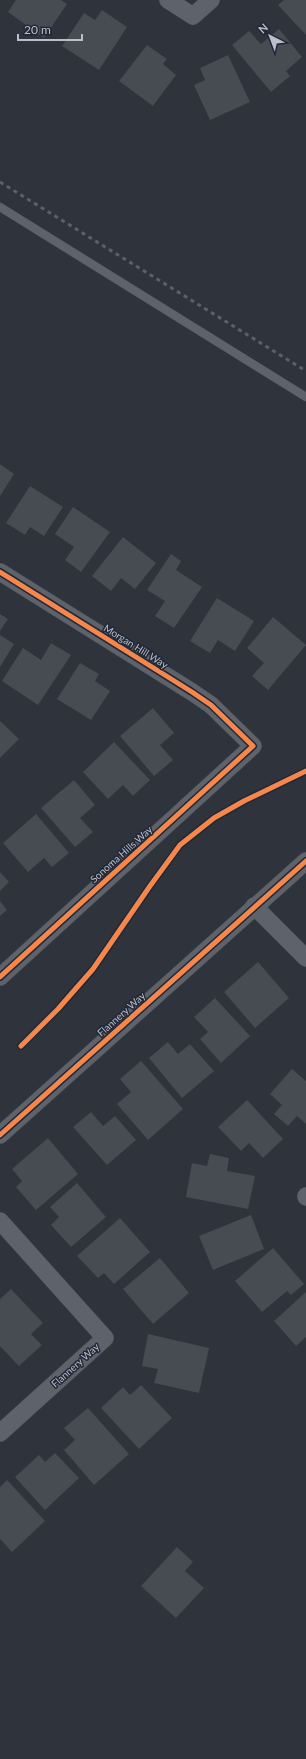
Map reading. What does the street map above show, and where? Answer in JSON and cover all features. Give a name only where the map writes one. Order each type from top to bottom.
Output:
[{"type":"street","points":[[168,0],[193,16],[211,0]]},
{"type":"street","name":"Morgan Hill Way","points":[[0,572],[192,692],[211,706],[253,746]]},
{"type":"street","name":"Sonoma Hills Way","points":[[0,976],[253,746]]},
{"type":"street","name":"Flannery Way","points":[[0,1135],[306,861]]},
{"type":"street","points":[[254,906],[306,958]]},
{"type":"street","name":"Flannery Way","points":[[0,1221],[105,1338],[0,1433]]},
{"type":"lane","points":[[0,207],[306,397]]},
{"type":"building","points":[[16,0],[61,0],[67,4],[44,38],[8,12]]},
{"type":"building","points":[[284,0],[306,0],[306,35],[278,5]]},
{"type":"building","points":[[102,10],[127,27],[99,70],[62,46],[84,13],[95,20]]},
{"type":"building","points":[[279,29],[302,57],[286,71],[290,76],[271,92],[232,45],[249,31],[261,44]]},
{"type":"building","points":[[147,45],[167,59],[163,64],[176,75],[153,106],[119,81]]},
{"type":"building","points":[[228,55],[250,102],[210,120],[194,85],[205,80],[200,68]]},
{"type":"building","points":[[0,464],[14,474],[0,496]]},
{"type":"building","points":[[30,486],[63,507],[44,536],[30,527],[25,535],[6,523]]},
{"type":"building","points":[[73,507],[110,532],[81,572],[65,560],[74,547],[55,534]]},
{"type":"building","points":[[123,537],[156,563],[135,589],[121,578],[111,591],[92,576]]},
{"type":"building","points":[[171,554],[181,561],[176,570],[202,587],[174,628],[155,616],[165,601],[147,590]]},
{"type":"building","points":[[217,598],[254,621],[235,651],[218,640],[210,653],[190,641]]},
{"type":"building","points":[[0,614],[8,619],[0,631]]},
{"type":"building","points":[[273,617],[306,645],[268,690],[252,676],[264,663],[247,648]]},
{"type":"building","points":[[0,635],[14,644],[0,667]]},
{"type":"building","points":[[51,643],[71,655],[38,705],[2,681],[23,648],[41,660]]},
{"type":"building","points":[[80,663],[99,674],[95,681],[110,691],[91,720],[57,699]]},
{"type":"building","points":[[153,708],[174,733],[160,745],[173,760],[154,776],[120,736]]},
{"type":"building","points":[[0,721],[19,739],[0,758]]},
{"type":"building","points":[[114,742],[150,780],[133,796],[123,785],[108,799],[83,772]]},
{"type":"building","points":[[74,780],[95,805],[80,818],[93,832],[75,847],[41,808]]},
{"type":"building","points":[[36,814],[69,853],[52,867],[44,858],[28,872],[3,843]]},
{"type":"building","points":[[0,872],[9,882],[0,891]]},
{"type":"building","points":[[0,901],[7,910],[0,916]]},
{"type":"building","points":[[258,962],[289,998],[255,1028],[224,992]]},
{"type":"building","points":[[215,998],[250,1036],[221,1063],[200,1039],[208,1032],[194,1017]]},
{"type":"building","points":[[168,1042],[178,1054],[190,1044],[214,1071],[182,1098],[149,1058]]},
{"type":"building","points":[[141,1061],[183,1109],[148,1140],[117,1104],[131,1092],[120,1079]]},
{"type":"building","points":[[292,1069],[306,1081],[306,1124],[297,1116],[288,1126],[274,1114],[282,1105],[270,1094]]},
{"type":"building","points":[[247,1100],[283,1139],[263,1158],[249,1143],[241,1151],[218,1127]]},
{"type":"building","points":[[91,1112],[103,1126],[115,1116],[136,1140],[107,1165],[73,1127]]},
{"type":"building","points":[[48,1138],[78,1174],[36,1210],[16,1187],[22,1181],[12,1169]]},
{"type":"building","points":[[210,1154],[229,1158],[227,1171],[255,1176],[248,1209],[186,1197],[192,1163],[207,1166]]},
{"type":"building","points":[[77,1183],[106,1217],[71,1247],[51,1225],[59,1217],[50,1207]]},
{"type":"building","points":[[251,1215],[264,1249],[213,1270],[199,1236]]},
{"type":"building","points":[[120,1218],[150,1252],[114,1284],[104,1273],[98,1278],[77,1256]]},
{"type":"building","points":[[273,1248],[304,1284],[291,1295],[287,1291],[262,1312],[235,1281]]},
{"type":"building","points":[[160,1258],[189,1293],[153,1324],[123,1289]]},
{"type":"building","points":[[11,1289],[43,1323],[31,1334],[42,1345],[19,1366],[0,1346],[0,1299]]},
{"type":"building","points":[[306,1292],[306,1337],[296,1346],[274,1321]]},
{"type":"building","points":[[148,1334],[209,1348],[199,1393],[154,1383],[158,1369],[142,1366]]},
{"type":"building","points":[[141,1385],[172,1418],[139,1449],[101,1408],[123,1387],[130,1395]]},
{"type":"building","points":[[88,1408],[129,1454],[94,1485],[64,1450],[75,1440],[64,1428]]},
{"type":"building","points":[[55,1453],[79,1478],[45,1510],[15,1477],[39,1455],[45,1462]]},
{"type":"building","points":[[7,1480],[45,1521],[12,1552],[0,1539],[0,1487]]},
{"type":"building","points":[[177,1547],[193,1562],[185,1571],[204,1588],[176,1618],[141,1586]]},
{"type":"railway","points":[[0,182],[306,371]]},
{"type":"cycle path","points":[[0,572],[211,705],[253,746],[0,977]]},
{"type":"cycle path","points":[[21,1046],[58,1009],[93,969],[180,845],[214,818],[244,801],[306,771]]},
{"type":"cycle path","points":[[0,1135],[306,861]]}]
